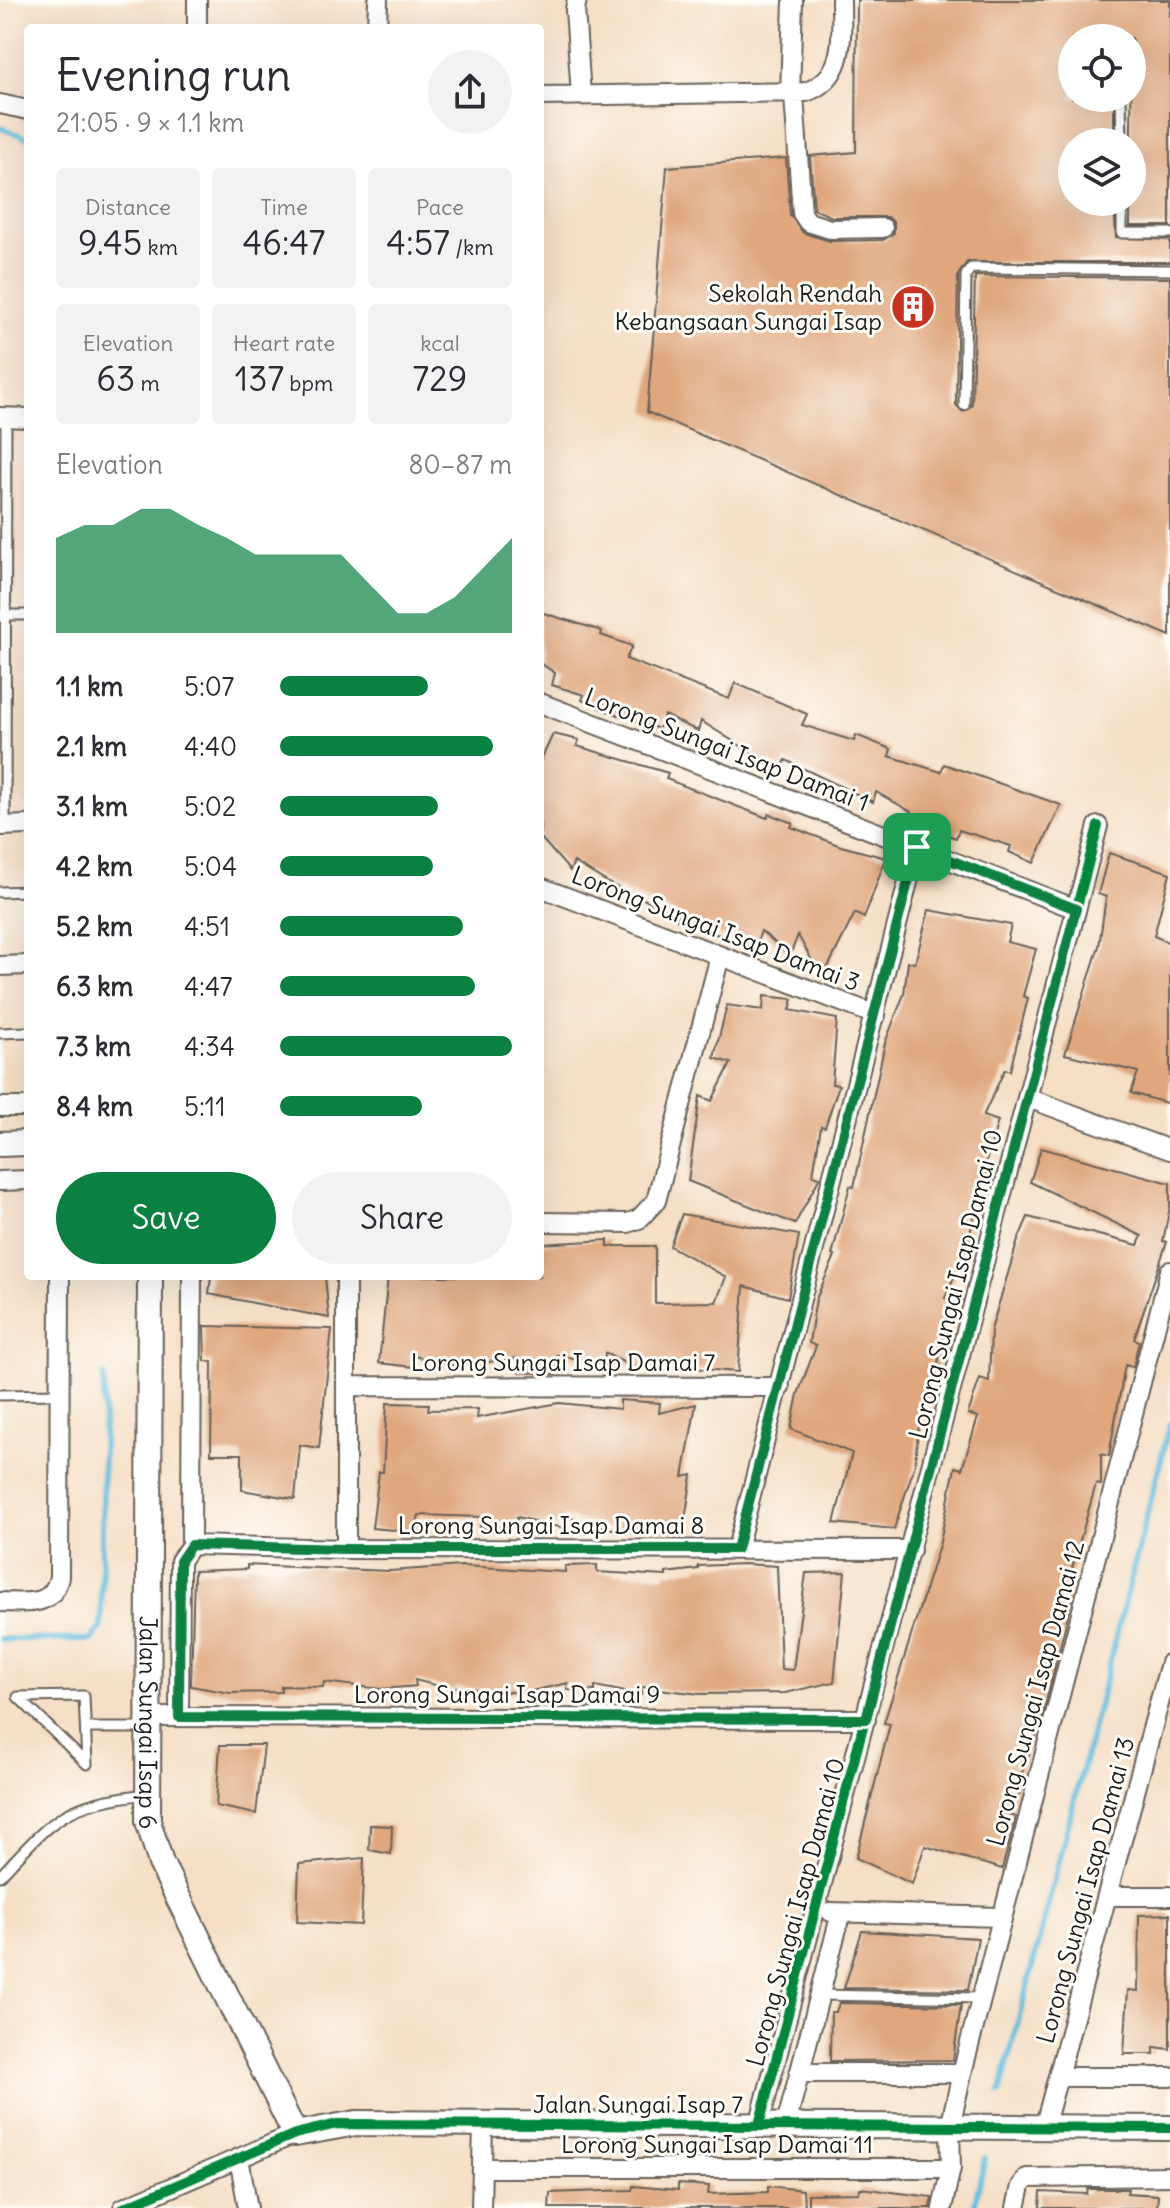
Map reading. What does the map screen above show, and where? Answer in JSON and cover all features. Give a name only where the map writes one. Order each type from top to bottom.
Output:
[{"type":"street","points":[[197,0],[197,24]]},
{"type":"street","points":[[377,24],[378,0]]},
{"type":"street","points":[[577,0],[581,95]]},
{"type":"street","points":[[793,0],[792,94],[802,213],[808,222],[830,229],[883,228]]},
{"type":"street","points":[[544,96],[792,94],[821,87],[838,64],[841,0]]},
{"type":"street","points":[[0,104],[24,109]]},
{"type":"street","points":[[3,418],[24,418]]},
{"type":"street","name":"Lorong Sungai Isap Damai 1","points":[[544,705],[1076,909]]},
{"type":"street","points":[[2,826],[24,825]]},
{"type":"street","name":"Lorong Sungai Isap Damai 10","points":[[759,2125],[1098,826]]},
{"type":"street","points":[[737,1549],[917,847]]},
{"type":"street","name":"Lorong Sungai Isap Damai 3","points":[[544,889],[876,1015]]},
{"type":"street","points":[[544,1222],[628,1223],[639,1219],[656,1201],[720,956]]},
{"type":"street","points":[[0,966],[24,965]]},
{"type":"street","points":[[1028,1098],[1170,1150]]},
{"type":"street","points":[[0,1107],[24,1107]]},
{"type":"street","points":[[0,1144],[24,1143]]},
{"type":"street","points":[[0,1181],[24,1180]]},
{"type":"street","name":"Lorong Sungai Isap Damai 12","points":[[950,2127],[1000,1917],[1170,1271]]},
{"type":"street","points":[[0,1602],[46,1600],[57,1587],[60,1280]]},
{"type":"street","name":"Jalan Sungai Isap 6","points":[[150,1280],[148,1821],[161,1863],[295,2134]]},
{"type":"street","points":[[179,1717],[180,1561],[191,1545],[192,1280]]},
{"type":"street","points":[[346,1280],[346,1549]]},
{"type":"street","name":"Lorong Sungai Isap Damai 7","points":[[346,1386],[780,1387]]},
{"type":"street","name":"Lorong Sungai Isap Damai 8","points":[[191,1545],[346,1549],[911,1550]]},
{"type":"street","name":"Lorong Sungai Isap Damai 13","points":[[1044,2128],[1170,1663]]},
{"type":"street","name":"Lorong Sungai Isap Damai 9","points":[[147,1722],[179,1717],[866,1719]]},
{"type":"street","points":[[1109,1896],[1170,1896]]},
{"type":"street","points":[[816,1912],[1000,1917]]},
{"type":"street","points":[[786,2125],[841,1913]]},
{"type":"street","points":[[799,2073],[962,2073]]},
{"type":"street","points":[[1059,2077],[1170,2077]]},
{"type":"street","name":"Jalan Sungai Isap 7","points":[[123,2208],[295,2134],[337,2124],[1170,2128]]},
{"type":"street","points":[[481,2208],[483,2124]]},
{"type":"street","points":[[942,2208],[951,2168],[950,2127]]},
{"type":"street","points":[[239,2158],[248,2208]]},
{"type":"street","name":"Lorong Sungai Isap Damai 11","points":[[483,2168],[951,2168]]},
{"type":"street","points":[[1016,2208],[1021,2186],[1027,2178],[1170,2176]]},
{"type":"lane","points":[[1122,216],[1122,233],[1170,233]]},
{"type":"lane","points":[[964,405],[966,275],[971,268],[1170,270]]},
{"type":"lane","points":[[2,826],[3,418]]},
{"type":"lane","points":[[3,615],[24,615]]},
{"type":"lane","points":[[0,892],[24,891]]},
{"type":"lane","points":[[0,1033],[24,1032]]},
{"type":"lane","points":[[0,1395],[60,1394]]},
{"type":"lane","points":[[84,1696],[86,1728],[87,1764],[18,1697],[84,1696]]},
{"type":"lane","points":[[86,1728],[147,1722]]},
{"type":"lane","points":[[0,1876],[40,1833],[70,1811],[95,1801],[146,1794]]},
{"type":"lane","points":[[819,1995],[981,1998]]},
{"type":"building","name":"Sekolah Rendah Kebangsaan Sungai Isap","points":[[857,0],[1170,0],[1170,226],[1130,226],[1130,216],[1146,216],[1146,128],[1131,128],[1131,112],[1146,112],[1146,24],[1058,24],[1058,112],[1114,112],[1114,128],[1058,128],[1058,216],[1115,216],[1116,237],[1170,240],[1170,262],[967,262],[958,275],[956,405],[963,412],[972,405],[975,276],[1170,278],[1170,636],[647,412],[667,167],[786,158],[790,215],[803,233],[830,241],[883,240],[894,233],[894,223],[888,217],[832,217],[814,209],[810,156],[856,152]]},
{"type":"building","points":[[544,613],[602,631],[601,635],[632,646],[626,659],[729,699],[735,683],[807,714],[802,725],[854,741],[856,735],[891,749],[889,756],[941,772],[944,764],[1061,805],[1034,863],[1009,852],[1011,846],[959,830],[956,838],[922,826],[924,819],[876,792],[873,802],[786,760],[782,767],[757,756],[701,721],[698,731],[664,715],[659,729],[604,710],[582,700],[584,695],[552,685],[555,673],[544,666]]},
{"type":"building","points":[[553,734],[579,740],[577,746],[668,773],[666,779],[767,818],[769,814],[793,823],[791,827],[841,846],[886,858],[864,918],[855,913],[822,979],[798,935],[790,955],[761,931],[755,948],[677,920],[679,915],[612,885],[574,862],[570,871],[544,842],[544,753]]},
{"type":"building","points":[[1109,853],[1170,873],[1154,936],[1170,943],[1170,1104],[1131,1093],[1138,1072],[1065,1054],[1099,946],[1106,897],[1098,894]]},
{"type":"building","points":[[929,910],[1011,925],[1007,942],[1036,949],[1023,996],[1028,998],[1010,1071],[1005,1069],[983,1116],[998,1121],[985,1165],[989,1166],[971,1213],[975,1214],[965,1251],[945,1298],[950,1299],[935,1380],[931,1379],[918,1431],[915,1464],[894,1529],[834,1523],[852,1453],[791,1429],[798,1394],[816,1346],[809,1343],[816,1299],[835,1256],[832,1255],[850,1186],[854,1187],[885,1043],[904,994],[908,962],[915,963]]},
{"type":"building","points":[[764,996],[793,999],[790,1010],[837,1019],[832,1084],[839,1085],[825,1127],[821,1126],[813,1175],[820,1177],[795,1224],[688,1181],[700,1096],[712,1101],[731,1063],[714,1058],[727,1005],[763,1010]]},
{"type":"building","points":[[1041,1148],[1170,1183],[1170,1207],[1163,1241],[1167,1242],[1134,1339],[1139,1341],[1133,1367],[1125,1365],[1109,1456],[1101,1454],[1101,1485],[1096,1484],[1065,1593],[1073,1595],[1041,1722],[1021,1775],[1026,1778],[1010,1815],[1016,1817],[1002,1869],[925,1846],[912,1884],[856,1858],[890,1724],[884,1723],[940,1542],[955,1467],[962,1469],[978,1417],[968,1414],[980,1378],[989,1381],[991,1330],[1018,1240],[1028,1217],[1138,1245],[1142,1236],[1030,1182]]},
{"type":"building","points":[[682,1214],[799,1235],[788,1298],[744,1286],[738,1372],[690,1368],[637,1369],[605,1353],[604,1364],[557,1355],[556,1374],[518,1372],[519,1358],[456,1366],[414,1356],[413,1367],[379,1363],[388,1280],[544,1280],[544,1244],[608,1240],[608,1246],[655,1246],[655,1303],[716,1302],[726,1277],[670,1246]]},
{"type":"building","points":[[211,1280],[325,1280],[329,1318],[209,1294]]},
{"type":"building","points":[[204,1326],[332,1329],[319,1448],[300,1445],[295,1499],[242,1490],[242,1454],[211,1454],[212,1362],[205,1361]]},
{"type":"building","points":[[620,1400],[660,1403],[659,1413],[696,1404],[683,1477],[692,1475],[683,1533],[613,1529],[563,1516],[563,1528],[517,1517],[516,1527],[480,1528],[482,1517],[419,1515],[415,1532],[372,1528],[379,1472],[383,1472],[387,1403],[429,1404],[428,1410],[478,1409],[477,1418],[559,1403],[620,1409]]},
{"type":"building","points":[[247,1565],[389,1571],[462,1566],[565,1572],[565,1566],[597,1565],[597,1572],[666,1576],[666,1573],[698,1569],[698,1566],[777,1566],[781,1669],[793,1670],[806,1573],[845,1572],[834,1682],[785,1693],[700,1694],[641,1687],[641,1695],[595,1686],[595,1691],[567,1690],[568,1683],[522,1693],[456,1687],[455,1690],[415,1680],[416,1686],[381,1689],[324,1682],[323,1687],[281,1686],[281,1692],[230,1693],[191,1686],[194,1571],[247,1569]]},
{"type":"building","points":[[220,1745],[264,1745],[256,1814],[216,1806]]},
{"type":"building","points":[[370,1825],[392,1826],[391,1854],[369,1850]]},
{"type":"building","points":[[364,1858],[361,1925],[297,1922],[299,1864]]},
{"type":"building","points":[[1170,1914],[1170,2049],[1154,2047],[1154,2054],[1124,2054],[1128,1990],[1138,1991],[1139,1915]]},
{"type":"building","points":[[862,1931],[978,1938],[968,1990],[844,1988]]},
{"type":"building","points":[[839,2003],[961,2005],[953,2060],[830,2061],[831,2012],[836,2012]]},
{"type":"building","points":[[678,2184],[709,2186],[708,2194],[768,2192],[768,2186],[803,2190],[804,2208],[549,2208],[550,2193],[632,2190],[633,2186],[678,2190]]},
{"type":"building","points":[[860,2188],[932,2197],[930,2208],[808,2208],[808,2194],[859,2193]]},
{"type":"building","points":[[1088,2189],[1128,2189],[1127,2193],[1158,2195],[1157,2208],[1040,2208],[1041,2192],[1087,2194]]},
{"type":"waterway","points":[[0,128],[24,137]]},
{"type":"waterway","points":[[0,1639],[91,1640],[101,1627],[104,1376]]},
{"type":"waterway","points":[[1000,2093],[1170,1424]]},
{"type":"waterway","points":[[974,2208],[985,2158]]},
{"type":"cycle path","points":[[759,2125],[1098,826]]},
{"type":"cycle path","points":[[123,2208],[295,2134],[337,2124],[1170,2128]]},
{"type":"place","name":"Sekolah Rendah Kebangsaan Sungai Isap","points":[[913,307]]},
{"type":"route","points":[[917,847],[1076,909],[866,1719],[179,1717],[180,1561],[191,1545],[346,1549],[737,1549],[917,847]]}]
